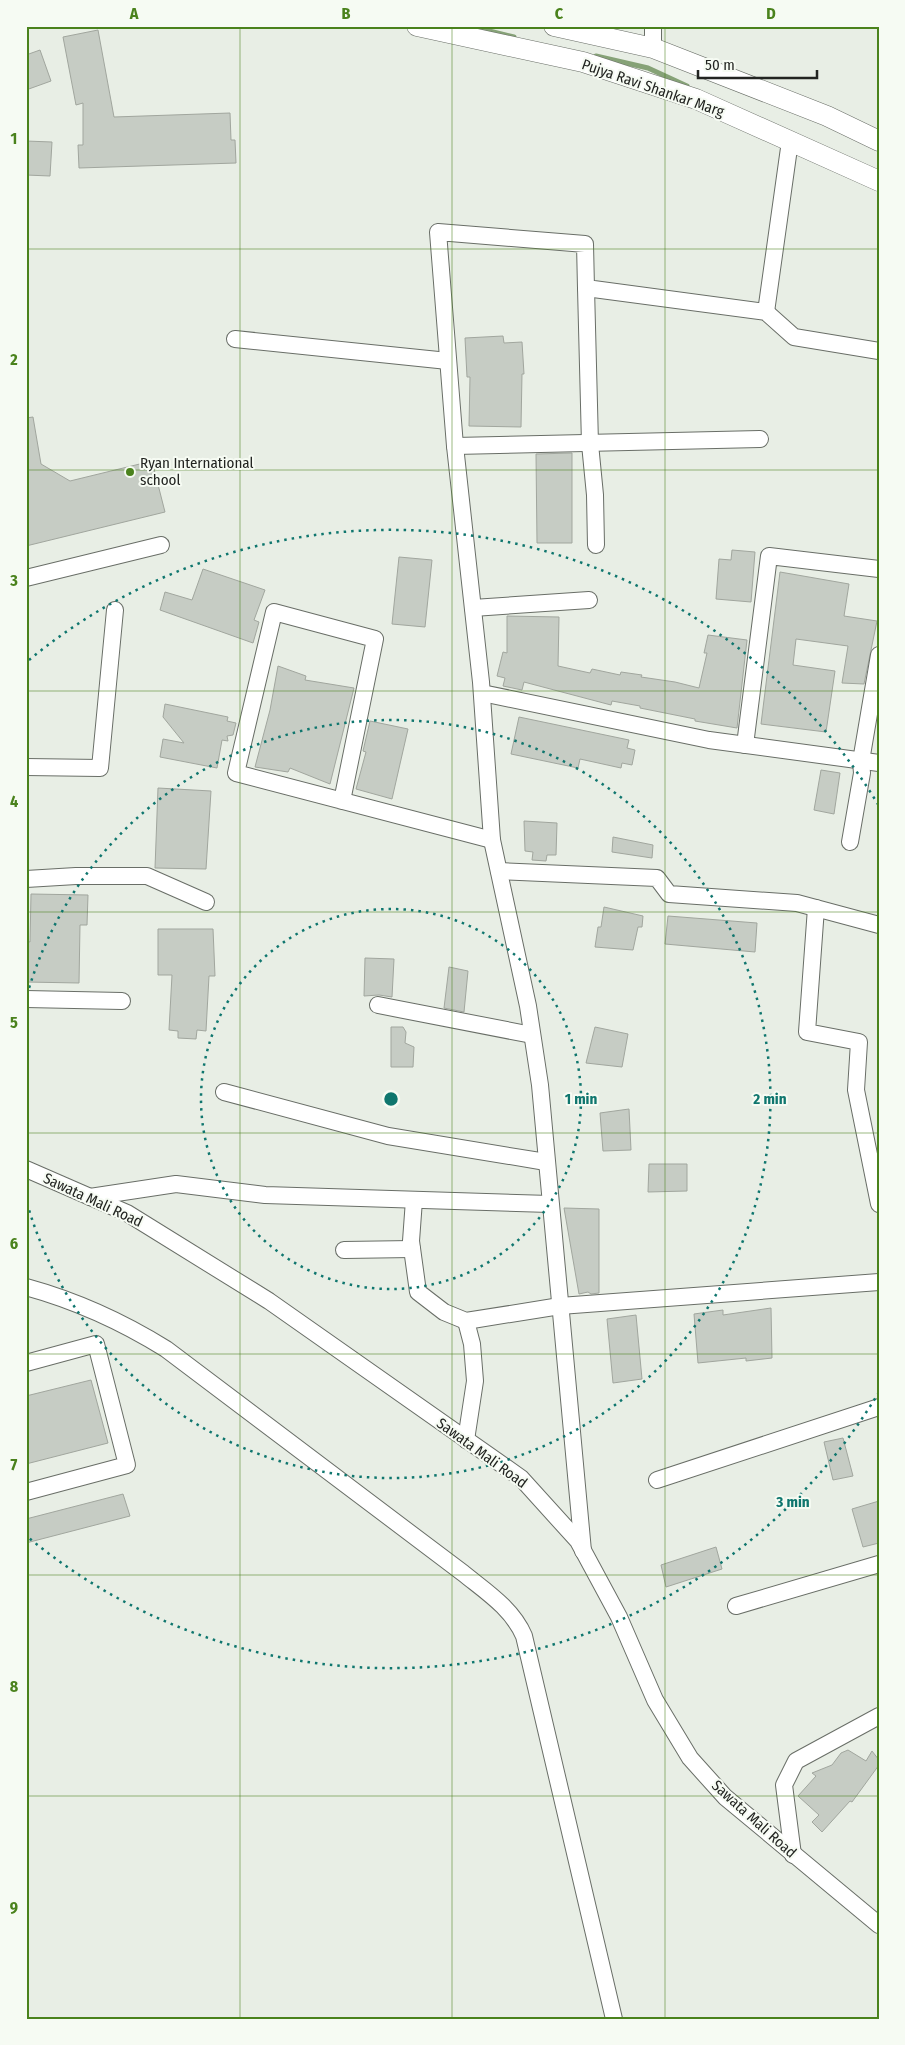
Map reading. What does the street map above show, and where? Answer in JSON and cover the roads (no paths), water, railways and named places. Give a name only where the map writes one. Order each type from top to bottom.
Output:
[{"type":"main road","name":"Pujya Ravi Shankar Marg","points":[[417,26],[583,62],[696,100],[879,181]]},
{"type":"main road","points":[[554,26],[653,48],[827,116],[879,141]]},
{"type":"street","points":[[653,26],[653,48]]},
{"type":"street","points":[[766,312],[790,141]]},
{"type":"street","points":[[583,1551],[540,1085],[528,1006],[492,840],[482,693],[455,446],[438,232],[586,244],[590,444],[595,495],[596,545]]},
{"type":"street","points":[[586,288],[766,312],[794,337],[879,351]]},
{"type":"street","points":[[235,339],[448,361]]},
{"type":"street","points":[[455,446],[760,440]]},
{"type":"street","points":[[26,578],[161,545]]},
{"type":"street","points":[[745,745],[769,556],[879,569]]},
{"type":"street","points":[[473,608],[589,600]]},
{"type":"street","points":[[26,767],[100,768],[115,610]]},
{"type":"street","points":[[342,801],[375,639],[274,612],[236,773],[342,801],[492,840]]},
{"type":"street","points":[[850,842],[861,779],[861,761],[879,655]]},
{"type":"street","points":[[482,693],[709,740],[879,763]]},
{"type":"street","points":[[499,871],[657,878],[669,894],[797,903],[879,925]]},
{"type":"street","points":[[26,879],[76,876],[147,876],[206,902]]},
{"type":"street","points":[[816,908],[807,1032],[859,1042],[856,1090],[877,1184],[879,1204]]},
{"type":"street","points":[[26,999],[122,1000]]},
{"type":"street","points":[[378,1006],[532,1035]]},
{"type":"street","points":[[224,1092],[388,1136],[546,1162]]},
{"type":"street","name":"Sawata Mali Road","points":[[26,1170],[127,1213],[269,1301],[521,1478],[578,1541],[619,1618],[655,1700],[690,1758],[725,1797],[879,1925]]},
{"type":"street","points":[[90,1197],[176,1184],[265,1195],[550,1204]]},
{"type":"street","points":[[414,1200],[411,1241],[418,1292],[444,1312],[466,1321],[560,1306],[879,1282]]},
{"type":"street","points":[[344,1250],[412,1249]]},
{"type":"street","points":[[26,1286],[92,1308],[166,1349],[463,1573],[504,1606],[519,1624],[524,1636],[614,2019]]},
{"type":"street","points":[[466,1321],[472,1344],[475,1381],[466,1440]]},
{"type":"street","points":[[26,1363],[96,1344],[127,1466],[26,1492]]},
{"type":"street","points":[[657,1480],[879,1407]]},
{"type":"street","points":[[736,1606],[879,1564]]},
{"type":"street","points":[[794,1855],[784,1785],[796,1761],[875,1723]]},
{"type":"waterway","points":[[469,26],[514,37]]},
{"type":"waterway","points":[[596,56],[648,68],[687,86]]},
{"type":"place","name":"Ryan International school","points":[[130,472]]}]
